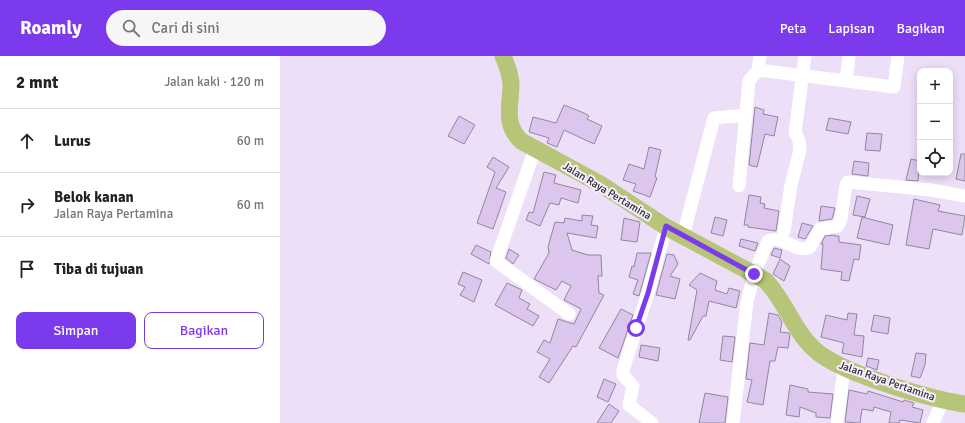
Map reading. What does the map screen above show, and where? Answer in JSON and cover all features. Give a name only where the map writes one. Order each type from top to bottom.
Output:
[{"type":"main road","name":"Jalan Raya Pertamina","points":[[503,56],[508,68],[511,82],[510,121],[512,132],[521,141],[602,186],[683,236],[765,280],[772,287],[801,334],[814,350],[844,368],[901,388],[943,400],[965,404]]},
{"type":"street","points":[[738,186],[749,81],[758,70],[760,56]]},
{"type":"street","points":[[784,231],[791,185],[800,150],[799,140],[795,133],[805,56]]},
{"type":"street","points":[[846,81],[849,56]]},
{"type":"street","points":[[758,70],[894,87],[898,56]]},
{"type":"street","points":[[683,236],[714,118],[746,114]]},
{"type":"street","points":[[535,149],[496,261],[569,314]]},
{"type":"street","points":[[733,423],[747,302],[754,274],[768,241],[776,239],[806,249],[810,247],[820,230],[838,226],[841,219],[846,185],[848,182],[931,190],[965,196]]},
{"type":"street","points":[[652,423],[629,405],[633,386],[623,375],[623,370],[648,293],[666,226]]},
{"type":"street","points":[[836,423],[844,368]]},
{"type":"street","points":[[933,423],[943,400]]},
{"type":"building","points":[[564,105],[584,113],[589,116],[587,119],[602,126],[594,144],[564,130],[557,147],[547,143],[549,138],[529,132],[533,117],[556,123]]},
{"type":"building","points":[[755,107],[764,110],[763,114],[778,117],[774,136],[765,134],[757,167],[749,165]]},
{"type":"building","points":[[459,116],[475,125],[464,144],[448,136]]},
{"type":"building","points":[[829,118],[851,122],[848,134],[826,130]]},
{"type":"building","points":[[867,133],[882,134],[880,151],[865,150]]},
{"type":"building","points":[[649,147],[661,150],[655,177],[657,178],[650,197],[633,191],[636,184],[623,180],[629,164],[644,169]]},
{"type":"building","points":[[961,154],[965,154],[965,181],[956,179]]},
{"type":"building","points":[[493,157],[509,167],[496,188],[506,192],[493,229],[477,223],[495,172],[487,167]]},
{"type":"building","points":[[911,159],[917,160],[918,181],[906,180]]},
{"type":"building","points":[[854,161],[869,163],[868,176],[852,174]]},
{"type":"building","points":[[544,172],[556,175],[554,183],[581,190],[578,203],[561,198],[559,205],[550,203],[540,226],[526,220],[529,212],[533,213]]},
{"type":"building","points":[[749,195],[761,197],[760,203],[765,204],[764,208],[779,211],[776,231],[748,227],[748,225],[744,225]]},
{"type":"building","points":[[857,196],[870,199],[865,217],[853,215]]},
{"type":"building","points":[[914,199],[940,205],[938,211],[965,216],[962,235],[933,229],[929,249],[906,245]]},
{"type":"building","points":[[821,206],[835,208],[832,219],[819,221]]},
{"type":"building","points":[[582,215],[593,216],[591,225],[598,226],[596,238],[567,233],[572,250],[588,255],[601,255],[602,276],[598,276],[599,293],[604,295],[576,347],[573,346],[549,383],[539,377],[550,359],[537,352],[544,340],[550,343],[558,319],[574,324],[581,309],[564,300],[571,286],[562,281],[556,290],[534,279],[549,253],[548,247],[555,222],[564,223],[565,218],[582,221]]},
{"type":"building","points":[[715,217],[727,220],[723,236],[711,233]]},
{"type":"building","points":[[862,217],[893,225],[889,245],[857,238]]},
{"type":"building","points":[[624,218],[640,222],[637,242],[621,240]]},
{"type":"building","points":[[802,223],[813,226],[805,239],[798,237]]},
{"type":"building","points":[[825,236],[839,236],[839,242],[861,245],[859,260],[854,259],[849,281],[841,280],[842,272],[821,269],[823,244],[821,244]]},
{"type":"building","points":[[741,239],[758,243],[755,251],[739,246]]},
{"type":"building","points":[[476,245],[491,252],[489,264],[471,254]]},
{"type":"building","points":[[774,248],[782,250],[780,258],[771,255]]},
{"type":"building","points":[[509,249],[519,255],[513,264],[506,258]]},
{"type":"building","points":[[637,253],[651,253],[639,296],[633,294],[638,280],[629,277],[632,266],[634,267]]},
{"type":"building","points":[[667,254],[674,255],[678,264],[670,276],[680,279],[675,299],[656,295]]},
{"type":"building","points":[[780,259],[790,266],[784,281],[773,274]]},
{"type":"building","points":[[463,272],[482,280],[474,302],[460,295],[465,287],[458,284]]},
{"type":"building","points":[[700,273],[717,281],[715,290],[727,294],[729,288],[740,291],[736,308],[709,301],[706,316],[703,316],[690,340],[688,340],[697,290],[689,285]]},
{"type":"building","points":[[507,283],[522,290],[519,298],[530,304],[527,309],[539,316],[533,326],[495,305]]},
{"type":"building","points":[[621,309],[633,315],[618,358],[599,348]]},
{"type":"building","points":[[769,313],[778,315],[782,322],[780,332],[789,333],[790,335],[788,348],[778,347],[775,361],[770,361],[763,405],[747,402],[752,380],[746,379],[750,343],[764,345]]},
{"type":"building","points":[[848,313],[857,314],[854,335],[864,336],[862,357],[842,353],[844,343],[821,337],[826,315],[847,320]]},
{"type":"building","points":[[874,315],[890,318],[888,334],[871,331]]},
{"type":"building","points":[[723,336],[735,337],[732,362],[720,360]]},
{"type":"building","points":[[641,345],[660,348],[658,361],[639,357]]},
{"type":"building","points":[[916,353],[926,354],[925,365],[920,378],[911,376]]},
{"type":"building","points":[[868,358],[879,360],[877,370],[866,366]]},
{"type":"building","points":[[604,379],[616,384],[608,402],[597,397]]},
{"type":"building","points":[[790,385],[808,389],[808,392],[833,394],[830,418],[816,417],[816,413],[800,407],[799,417],[786,415]]},
{"type":"building","points":[[849,390],[867,394],[868,391],[903,402],[904,400],[914,403],[912,407],[923,410],[920,423],[900,420],[899,423],[889,423],[891,412],[874,407],[873,411],[862,409],[860,423],[845,422]]},
{"type":"building","points":[[705,393],[728,397],[725,423],[699,423]]},
{"type":"building","points":[[609,404],[619,411],[611,423],[597,423]]},
{"type":"route","points":[[636,328],[648,293],[666,226],[754,274]]}]
